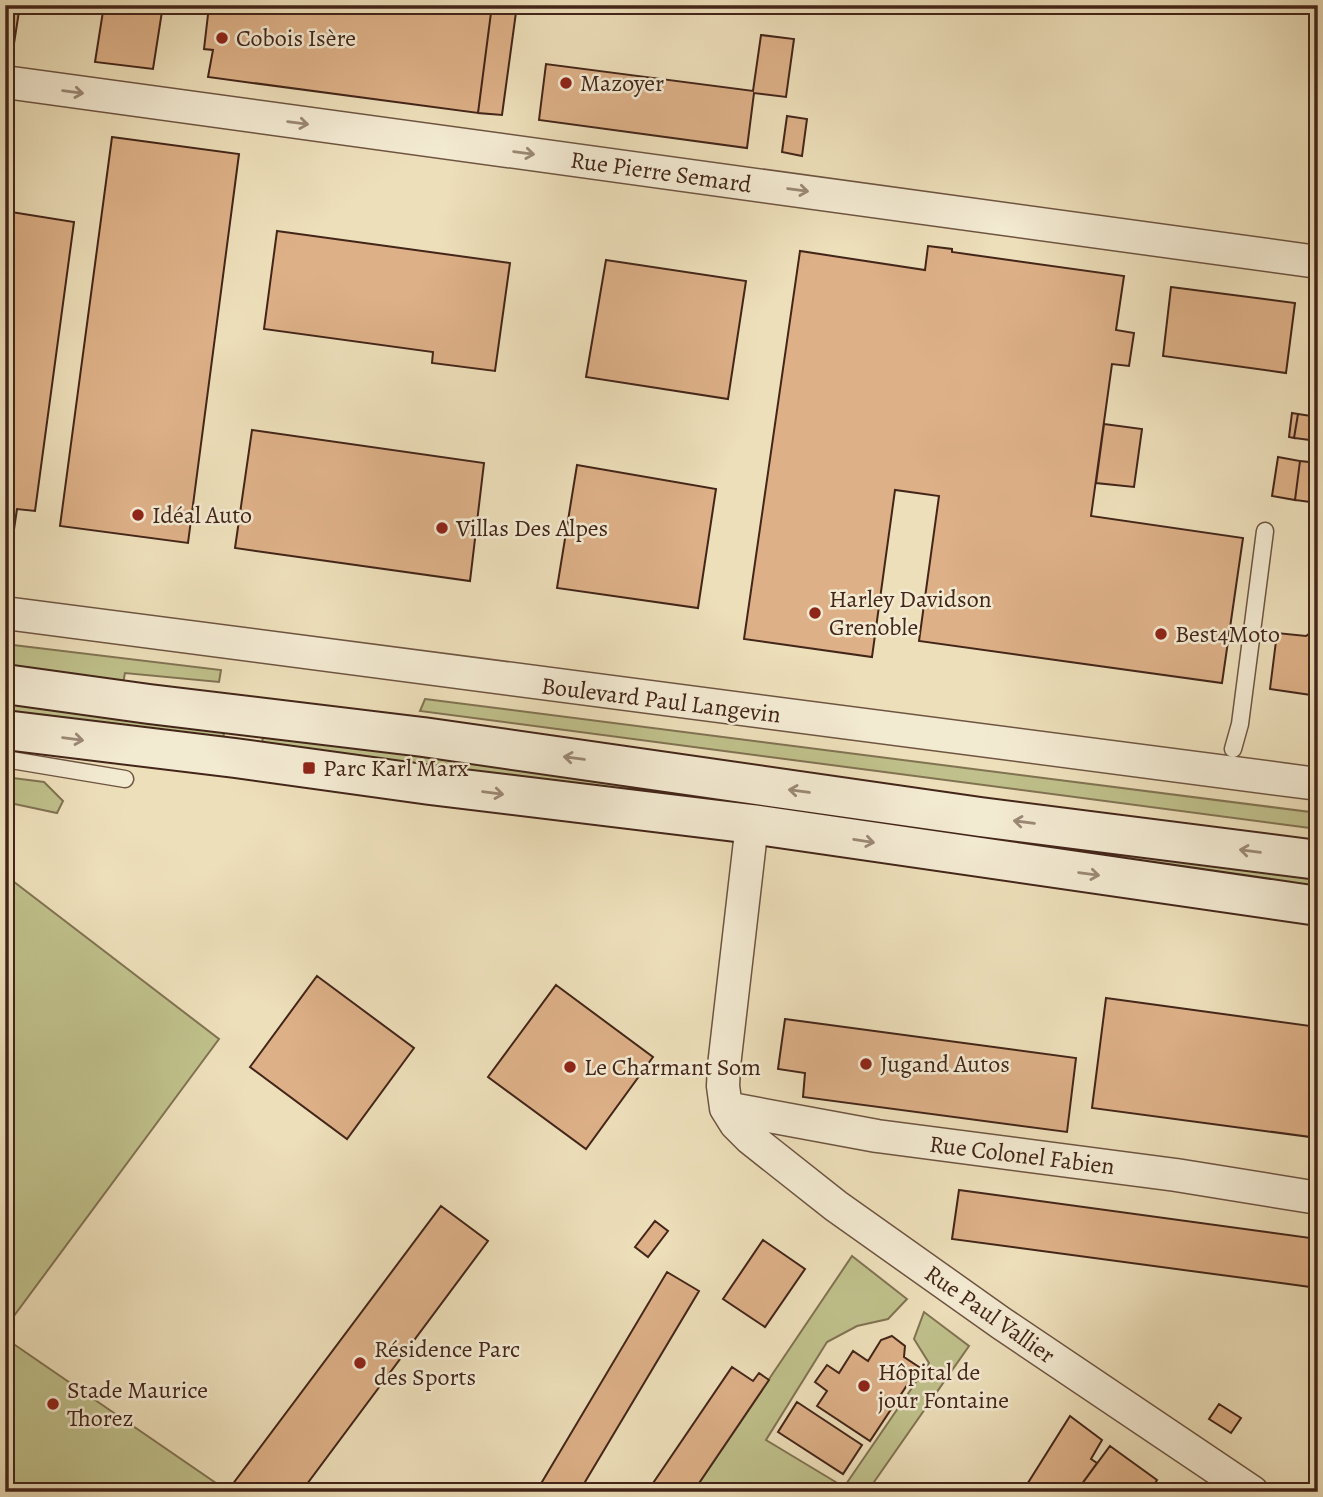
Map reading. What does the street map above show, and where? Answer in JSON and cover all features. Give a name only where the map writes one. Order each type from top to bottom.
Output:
[{"type":"main road","points":[[5,684],[183,709],[423,737],[980,817],[1318,860]]},
{"type":"main road","points":[[5,730],[752,824],[1318,906]]},
{"type":"street","name":"Rue Pierre Semard","points":[[5,82],[1318,262]]},
{"type":"street","name":"Boulevard Paul Langevin","points":[[5,614],[1318,785]]},
{"type":"street","points":[[731,1116],[723,1086],[724,1066],[752,824]]},
{"type":"street","name":"Rue Colonel Fabien","points":[[731,1116],[1176,1175],[1318,1198]]},
{"type":"street","name":"Rue Paul Vallier","points":[[731,1116],[750,1138],[847,1214],[1001,1323],[1252,1492]]},
{"type":"lane","points":[[1233,750],[1240,724],[1265,531]]},
{"type":"lane","points":[[5,759],[125,779]]},
{"type":"green space","points":[[5,644],[221,670],[219,682],[125,673],[122,688],[5,673]]},
{"type":"green space","points":[[5,696],[225,727],[222,745],[5,714]]},
{"type":"green space","points":[[425,699],[1318,813],[1318,829],[420,711]]},
{"type":"green space","points":[[264,730],[1318,876],[1318,891],[261,750]]},
{"type":"green space","points":[[5,777],[44,782],[63,801],[57,813],[5,802]]},
{"type":"green space","points":[[5,875],[219,1039],[5,1328]]},
{"type":"green space","points":[[852,1256],[907,1299],[888,1319],[857,1326],[827,1342],[766,1440],[844,1487],[929,1363],[914,1339],[924,1312],[969,1346],[867,1492],[693,1492]]},
{"type":"green space","name":"Stade Maurice Thorez","points":[[5,1338],[15,1345],[229,1492],[5,1492]]},
{"type":"building","points":[[5,5],[20,5],[13,50],[5,49]]},
{"type":"building","points":[[104,5],[163,5],[153,69],[95,62]]},
{"type":"building","points":[[492,5],[517,5],[502,115],[478,113]]},
{"type":"building","points":[[492,5],[478,113],[208,77],[213,50],[204,49],[209,6]]},
{"type":"building","points":[[761,35],[794,39],[786,97],[754,93],[747,148],[539,120],[546,64],[753,91]]},
{"type":"building","points":[[787,116],[807,119],[802,156],[782,152]]},
{"type":"building","points":[[112,137],[239,154],[188,543],[60,526]]},
{"type":"building","points":[[5,211],[74,222],[35,511],[17,509],[12,543],[5,543]]},
{"type":"building","points":[[277,231],[510,263],[495,371],[432,363],[433,352],[264,329]]},
{"type":"building","points":[[928,246],[952,249],[952,252],[1124,276],[1116,330],[1134,333],[1129,366],[1112,364],[1091,516],[1243,538],[1222,683],[919,641],[939,496],[895,490],[872,657],[744,639],[800,251],[925,270]]},
{"type":"building","points":[[606,260],[746,281],[728,399],[586,377]]},
{"type":"building","points":[[1171,287],[1295,303],[1286,373],[1163,356]]},
{"type":"building","points":[[1292,413],[1298,414],[1294,438],[1289,437]]},
{"type":"building","points":[[1298,414],[1318,417],[1318,441],[1294,438]]},
{"type":"building","points":[[1104,424],[1142,429],[1134,487],[1096,483]]},
{"type":"building","points":[[252,430],[484,463],[470,581],[235,548]]},
{"type":"building","points":[[1278,457],[1300,461],[1295,500],[1272,496]]},
{"type":"building","points":[[1300,461],[1318,463],[1318,503],[1295,500]]},
{"type":"building","points":[[577,465],[716,489],[698,608],[557,588]]},
{"type":"building","points":[[1318,627],[1318,696],[1270,689],[1277,633],[1306,636]]},
{"type":"building","points":[[317,976],[414,1048],[347,1139],[250,1067]]},
{"type":"building","name":"Le Charmant Som","points":[[556,985],[653,1057],[586,1149],[488,1077]]},
{"type":"building","points":[[1106,998],[1318,1027],[1318,1138],[1092,1108]]},
{"type":"building","points":[[785,1019],[1076,1058],[1067,1132],[803,1097],[805,1073],[778,1069]]},
{"type":"building","points":[[959,1190],[1318,1239],[1318,1288],[952,1239]]},
{"type":"building","name":"Résidence Parc des Sports","points":[[441,1206],[488,1241],[301,1492],[241,1492],[232,1485]]},
{"type":"building","points":[[655,1221],[668,1231],[648,1257],[635,1247]]},
{"type":"building","points":[[763,1240],[805,1269],[765,1327],[723,1299]]},
{"type":"building","points":[[667,1272],[699,1291],[579,1492],[536,1492]]},
{"type":"building","name":"Hôpital de jour Fontaine","points":[[892,1336],[905,1346],[904,1357],[919,1367],[870,1441],[817,1406],[827,1391],[815,1382],[827,1365],[839,1373],[853,1351],[868,1361],[881,1340]]},
{"type":"building","points":[[732,1367],[753,1381],[759,1373],[769,1380],[693,1492],[647,1492]]},
{"type":"building","points":[[797,1402],[862,1445],[843,1474],[778,1432]]},
{"type":"building","points":[[1219,1404],[1241,1418],[1231,1433],[1209,1419]]},
{"type":"building","points":[[1070,1416],[1102,1440],[1091,1459],[1097,1463],[1076,1492],[1034,1492],[1026,1486]]},
{"type":"building","points":[[1110,1446],[1157,1480],[1150,1492],[1076,1492]]},
{"type":"place","name":"Cobois Isère","points":[[222,38]]},
{"type":"place","name":"Mazoyer","points":[[566,83]]},
{"type":"place","name":"Idéal Auto","points":[[138,515]]},
{"type":"place","name":"Villas Des Alpes","points":[[442,528]]},
{"type":"place","name":"Harley Davidson Grenoble","points":[[815,613]]},
{"type":"place","name":"Best4Moto","points":[[1161,634]]},
{"type":"place","name":"Parc Karl Marx","points":[[309,768]]},
{"type":"place","name":"Jugand Autos","points":[[866,1064]]},
{"type":"place","name":"Le Charmant Som","points":[[570,1067]]},
{"type":"place","name":"Résidence Parc des Sports","points":[[360,1363]]},
{"type":"place","name":"Hôpital de jour Fontaine","points":[[864,1386]]},
{"type":"place","name":"Stade Maurice Thorez","points":[[53,1404]]}]
